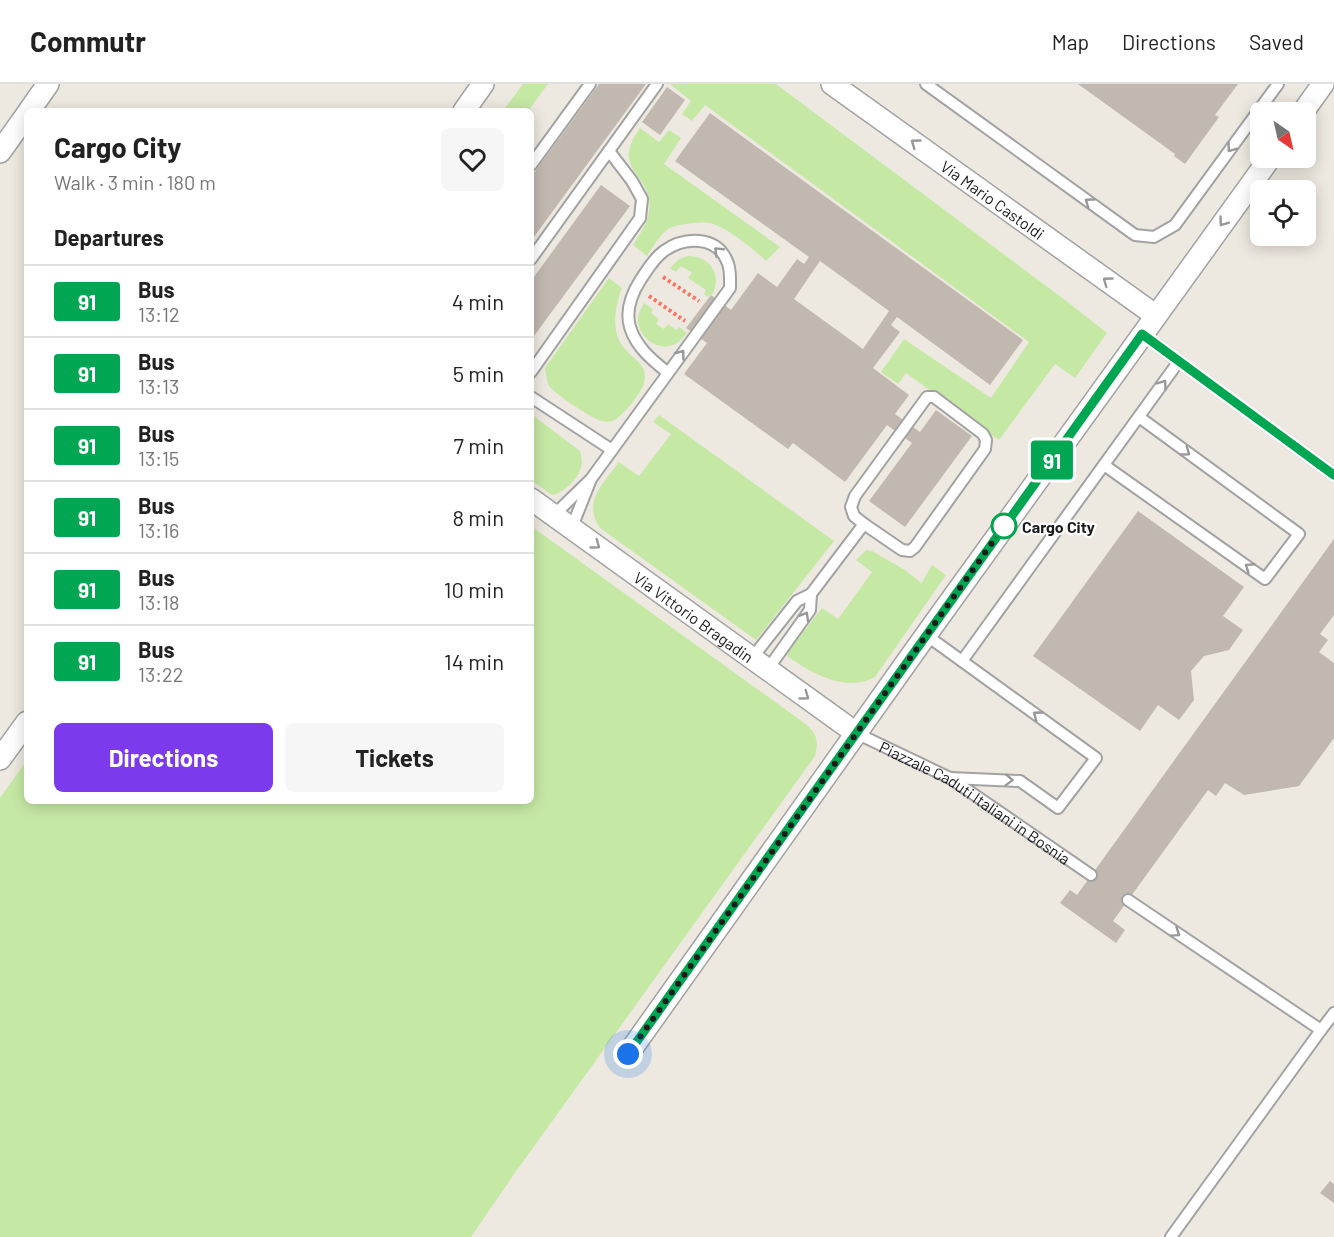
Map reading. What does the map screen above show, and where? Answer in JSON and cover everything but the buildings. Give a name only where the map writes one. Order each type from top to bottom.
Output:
[{"type":"street","points":[[31,108],[48,84]]},
{"type":"street","points":[[466,108],[483,84]]},
{"type":"street","name":"Via Mario Castoldi","points":[[832,84],[1155,315]]},
{"type":"street","points":[[1310,102],[1323,84]]},
{"type":"street","points":[[0,152],[24,118]]},
{"type":"street","points":[[628,1054],[1155,315],[1263,168]]},
{"type":"street","name":"Via Vittorio Bragadin","points":[[534,502],[572,527],[856,733]]},
{"type":"street","points":[[0,759],[24,726]]},
{"type":"lane","points":[[534,161],[590,84]]},
{"type":"lane","points":[[534,255],[657,84]]},
{"type":"lane","points":[[926,84],[1135,235],[1154,237],[1175,225],[1278,84]]},
{"type":"lane","points":[[534,368],[640,218],[642,199],[632,181],[609,151]]},
{"type":"lane","points":[[554,515],[591,479],[730,288],[730,269],[723,254],[717,248],[701,241],[681,242],[656,258],[636,287],[628,310],[629,325],[642,349],[649,358],[667,372]]},
{"type":"lane","points":[[1142,334],[1334,475]]},
{"type":"lane","points":[[962,661],[1179,361]]},
{"type":"lane","points":[[927,397],[934,397],[983,434],[986,440],[985,449],[910,551],[902,550],[864,524],[854,516],[851,507],[855,496],[927,397]]},
{"type":"lane","points":[[534,399],[612,450]]},
{"type":"lane","points":[[1104,465],[1265,579],[1299,534],[1138,417]]},
{"type":"lane","points":[[572,527],[591,479]]},
{"type":"lane","points":[[760,664],[797,602],[811,594],[864,524]]},
{"type":"lane","points":[[760,664],[810,610],[811,594]]},
{"type":"lane","points":[[926,635],[1096,758],[1058,808],[1020,781],[950,778]]},
{"type":"lane","name":"Piazzale Caduti Italiani in Bosnia","points":[[856,733],[950,778],[1091,875]]},
{"type":"lane","points":[[1128,900],[1321,1030]]},
{"type":"lane","points":[[1171,1237],[1334,1013]]},
{"type":"path","points":[[649,268],[714,311]]},
{"type":"path","points":[[636,287],[699,330]]},
{"type":"green space","points":[[523,84],[548,84],[530,108],[505,108]]},
{"type":"green space","points":[[671,84],[776,84],[1107,333],[1075,378],[1055,364],[999,440],[906,373],[898,384],[881,372],[904,339],[991,398],[1029,342],[705,105],[692,121],[682,114],[691,101]]},
{"type":"green space","points":[[640,128],[659,142],[669,130],[681,138],[664,164],[780,247],[766,261],[726,230],[703,222],[680,225],[664,232],[647,256],[633,245],[645,224],[649,211],[646,189],[630,164],[631,143]]},
{"type":"green space","points":[[688,256],[703,259],[712,268],[716,280],[712,295],[708,297],[704,294],[706,290],[688,278],[692,273],[681,266],[676,272],[670,268],[679,259]]},
{"type":"green space","points":[[609,278],[622,288],[615,319],[617,335],[620,343],[643,367],[645,377],[631,405],[616,419],[608,422],[590,416],[552,389],[547,382],[545,368]]},
{"type":"green space","points":[[644,303],[653,309],[651,313],[659,319],[656,324],[664,329],[668,324],[676,330],[679,327],[687,333],[670,346],[650,342],[638,324],[638,316]]},
{"type":"green space","points":[[659,415],[834,541],[756,640],[600,528],[595,518],[593,509],[597,493],[619,462],[639,476],[671,434],[653,422]]},
{"type":"green space","points":[[534,416],[580,451],[582,463],[577,476],[566,488],[552,495],[534,482]]},
{"type":"green space","points":[[534,528],[802,721],[814,733],[817,742],[815,756],[471,1237],[0,1237],[0,798],[24,764],[24,804],[534,804]]},
{"type":"green space","points":[[866,550],[872,551],[905,570],[921,584],[932,565],[946,575],[875,677],[863,682],[851,683],[831,680],[812,672],[787,656],[789,650],[822,608],[838,619],[872,572],[856,560]]},
{"type":"bus line","name":"91","points":[[628,1054],[1142,334],[1334,475]]},
{"type":"place","name":"Cargo City","points":[[1004,526]]},
{"type":"route","points":[[628,1054],[1007,522],[1004,526]]}]
